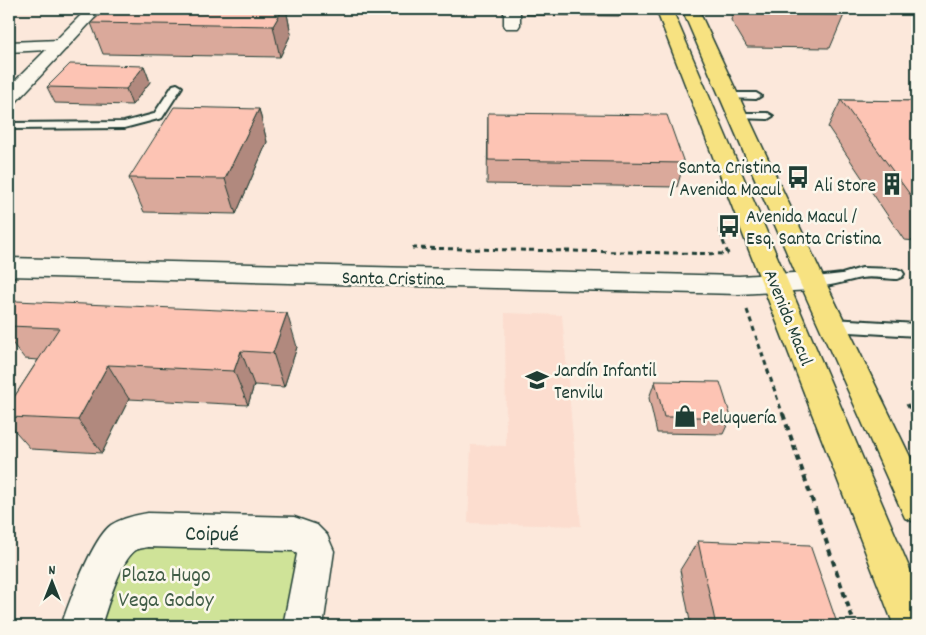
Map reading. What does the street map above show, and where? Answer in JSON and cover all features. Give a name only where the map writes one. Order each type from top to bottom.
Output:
[{"type":"main road","name":"Avenida Macul","points":[[664,9],[914,626]]},
{"type":"main road","name":"Avenida Macul","points":[[690,9],[812,281],[917,507]]},
{"type":"street","points":[[9,98],[95,9]]},
{"type":"street","points":[[9,47],[60,45]]},
{"type":"street","name":"Santa Cristina","points":[[9,267],[739,285],[812,281]]},
{"type":"street","name":"Coipué","points":[[80,626],[113,549],[123,539],[135,532],[148,530],[294,534],[304,536],[311,542],[316,551],[303,626]]},
{"type":"lane","points":[[9,126],[124,125],[158,116],[177,87]]},
{"type":"lane","points":[[730,96],[756,96]]},
{"type":"lane","points":[[739,116],[768,116]]},
{"type":"lane","points":[[812,281],[842,279],[862,273],[898,274]]},
{"type":"lane","points":[[833,325],[917,330]]},
{"type":"path","points":[[718,226],[855,626]]},
{"type":"shaded area","name":"Jardín Infantil Tenvilu","points":[[505,313],[562,315],[581,526],[468,523],[471,445],[506,446]]},
{"type":"green space","name":"Plaza Hugo Vega Godoy","points":[[126,543],[304,549],[288,626],[93,626]]},
{"type":"building","points":[[106,9],[283,9],[273,26],[91,23]]},
{"type":"building","points":[[754,9],[838,9],[844,15],[757,14]]},
{"type":"building","points":[[70,64],[144,66],[126,89],[47,87]]},
{"type":"building","points":[[841,100],[917,101],[917,204]]},
{"type":"building","points":[[174,107],[259,109],[225,179],[129,178]]},
{"type":"building","points":[[488,113],[667,115],[684,163],[488,160]]},
{"type":"building","points":[[16,301],[287,313],[273,353],[241,351],[234,371],[108,365],[78,420],[9,417],[9,405],[59,328],[9,326],[9,311]]},
{"type":"building","points":[[655,381],[720,382],[731,417],[664,417]]},
{"type":"building","points":[[698,541],[810,545],[838,626],[716,626]]},
{"type":"place","name":"Santa Cristina / Avenida Macul","points":[[798,177]]},
{"type":"place","name":"Ali Store","points":[[892,184]]},
{"type":"place","name":"Avenida Macul / Esq. Santa Cristina","points":[[729,226]]},
{"type":"place","name":"Jardín Infantil Tenvilu","points":[[537,380]]},
{"type":"place","name":"Peluquería","points":[[685,416]]}]
